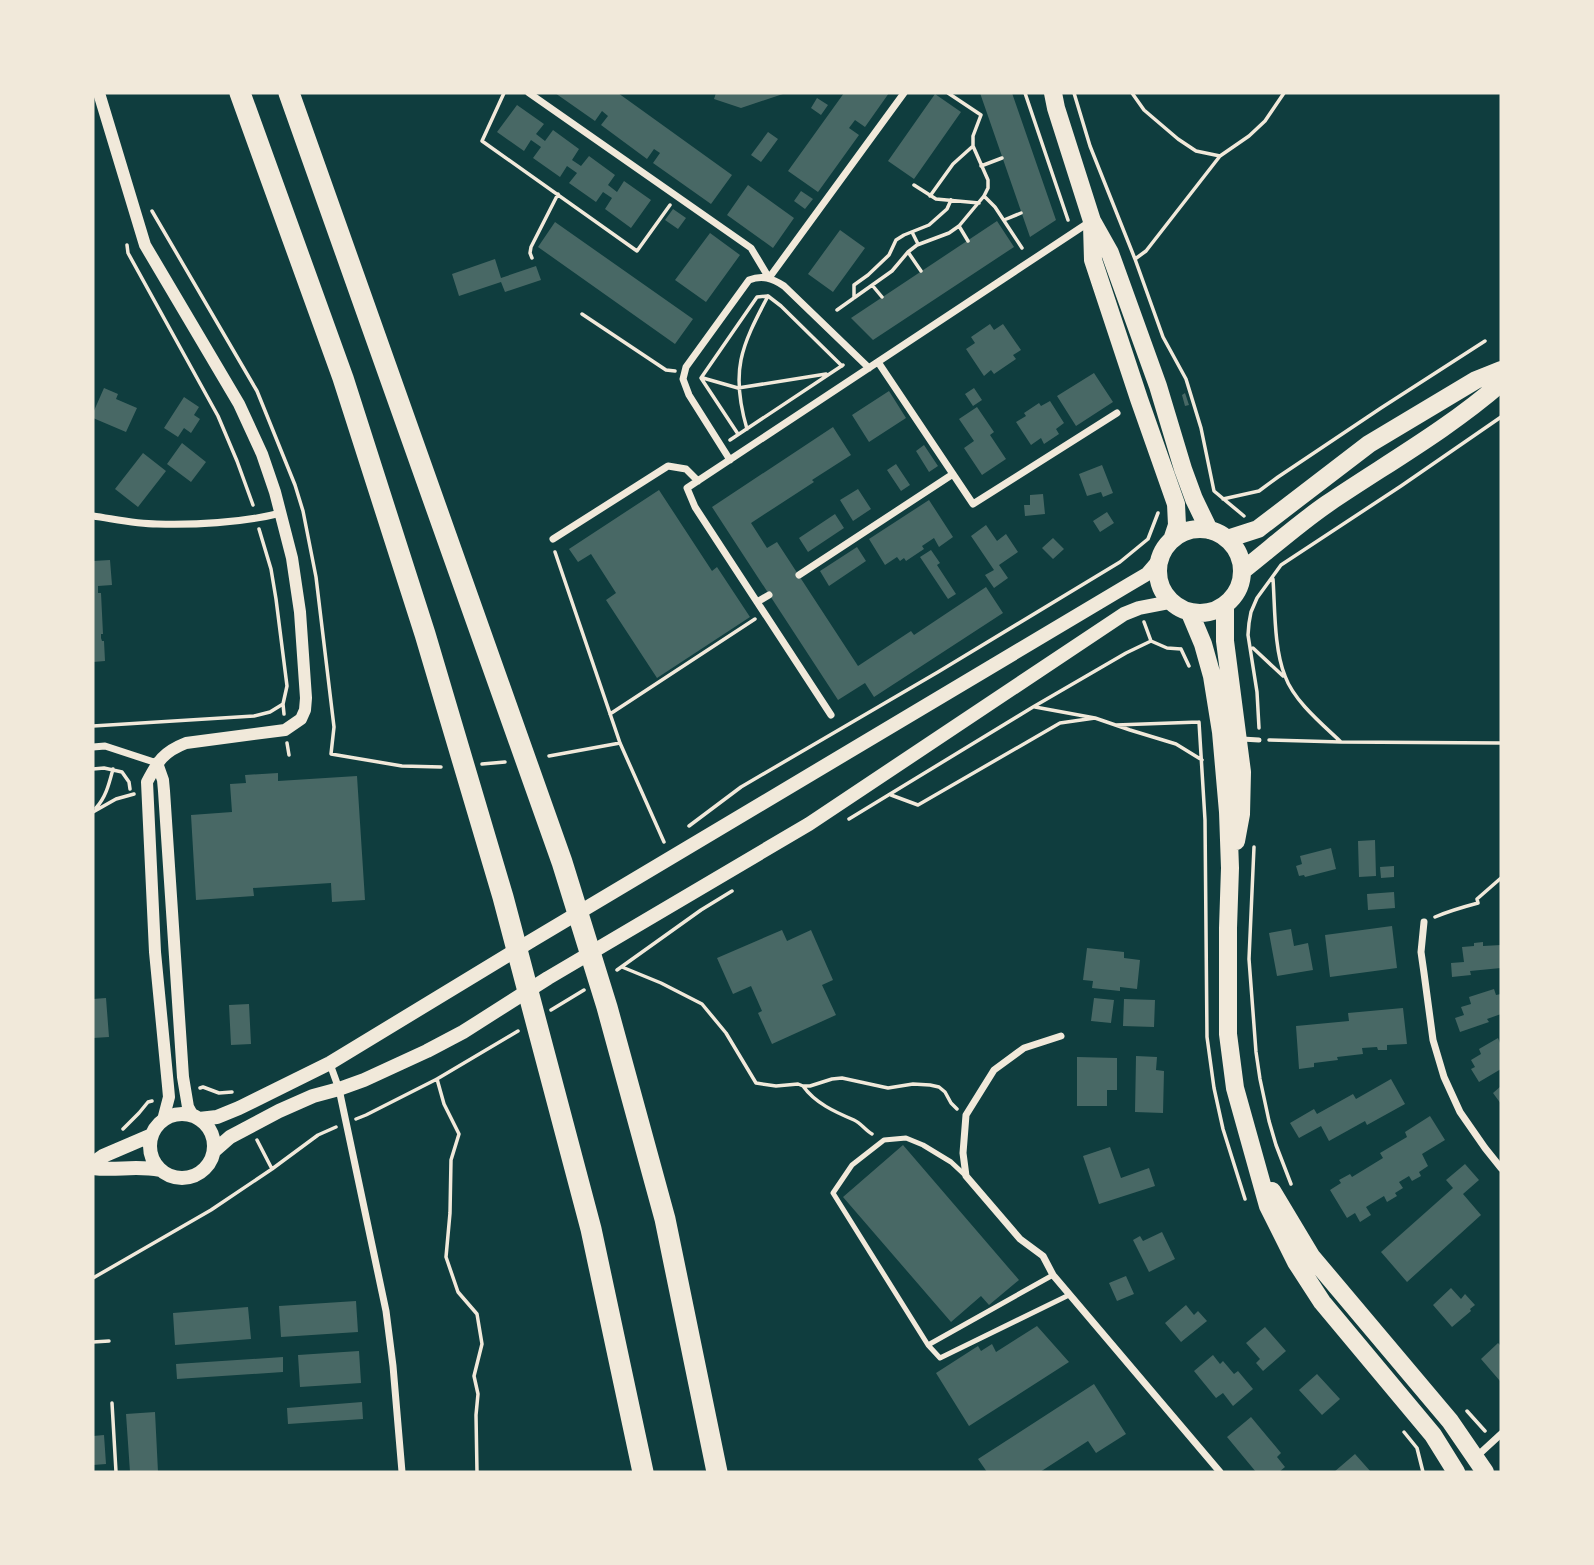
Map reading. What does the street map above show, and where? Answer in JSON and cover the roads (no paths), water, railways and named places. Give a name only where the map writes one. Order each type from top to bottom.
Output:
[{"type":"highway","points":[[240,93],[342,378],[425,634],[503,897],[591,1229],[643,1472]]},
{"type":"highway","points":[[289,93],[562,862],[607,1007],[665,1219],[717,1472]]},
{"type":"main road","points":[[1052,98],[1092,221],[1110,253],[1158,386],[1182,469],[1209,530]]},
{"type":"main road","points":[[1092,221],[1093,260],[1176,504],[1177,525],[1172,540]]},
{"type":"main road","points":[[1227,539],[1258,529],[1369,444],[1476,380],[1501,370]]},
{"type":"main road","points":[[1242,571],[1325,505],[1423,443],[1501,383]]},
{"type":"main road","points":[[160,1170],[152,1159],[150,1147],[152,1135],[163,1120],[181,1114],[217,1117],[330,1063],[1147,574],[1172,540],[1185,532],[1209,530],[1227,539],[1241,560],[1241,584],[1225,606],[1206,613],[1190,613],[1170,602],[1161,587],[1159,561]]},
{"type":"main road","points":[[214,1151],[230,1137],[279,1111],[396,1066],[463,1032],[548,978],[809,824],[1124,614],[1170,602]]},
{"type":"main road","points":[[1225,606],[1225,641],[1242,772],[1241,814],[1230,868]]},
{"type":"main road","points":[[1190,613],[1212,676],[1221,732],[1230,868],[1228,1034],[1235,1088],[1268,1206],[1296,1262],[1322,1302],[1433,1435],[1457,1472]]},
{"type":"main road","points":[[93,1166],[109,1170],[137,1167],[189,1178],[206,1168],[214,1151],[211,1133],[204,1122],[196,1117]]},
{"type":"main road","points":[[93,1166],[103,1156],[152,1135]]},
{"type":"main road","points":[[1258,1167],[1311,1256],[1450,1421],[1480,1465]]},
{"type":"street","points":[[99,93],[145,245],[239,404],[262,454],[292,558],[300,612],[306,698],[301,719],[285,730],[186,743],[165,753],[147,782],[155,951],[169,1097],[163,1120]]},
{"type":"street","points":[[528,93],[751,248],[769,278]]},
{"type":"street","points":[[769,278],[904,93]]},
{"type":"street","points":[[831,715],[695,507],[687,488],[1092,221]]},
{"type":"street","points":[[730,460],[689,395],[683,373],[749,280],[758,276],[779,283],[869,368]]},
{"type":"street","points":[[878,362],[972,504],[1117,414]]},
{"type":"street","points":[[553,539],[668,466],[686,469],[698,481]]},
{"type":"street","points":[[799,575],[953,474]]},
{"type":"street","points":[[93,516],[155,524],[223,523],[281,513]]},
{"type":"street","points":[[757,603],[769,595]]},
{"type":"street","points":[[93,747],[105,746],[157,763]]},
{"type":"street","points":[[157,763],[164,791],[183,1077],[188,1107],[196,1117]]},
{"type":"street","points":[[1424,922],[1424,973],[1433,1040],[1444,1077],[1460,1112],[1501,1168]]},
{"type":"street","points":[[1060,1036],[1024,1048],[993,1070],[966,1115],[966,1176],[1020,1240],[1044,1256],[1053,1275],[1069,1295],[1220,1472]]},
{"type":"street","points":[[330,1063],[339,1089],[386,1311],[402,1472]]},
{"type":"street","points":[[1457,1472],[1480,1465],[1501,1434]]},
{"type":"lane","points":[[1238,739],[1259,740]]},
{"type":"lane","points":[[966,1176],[951,1162],[923,1145],[906,1138],[884,1140],[852,1165],[833,1193],[928,1345],[940,1358],[1069,1295]]},
{"type":"lane","points":[[928,1345],[1053,1275]]}]
